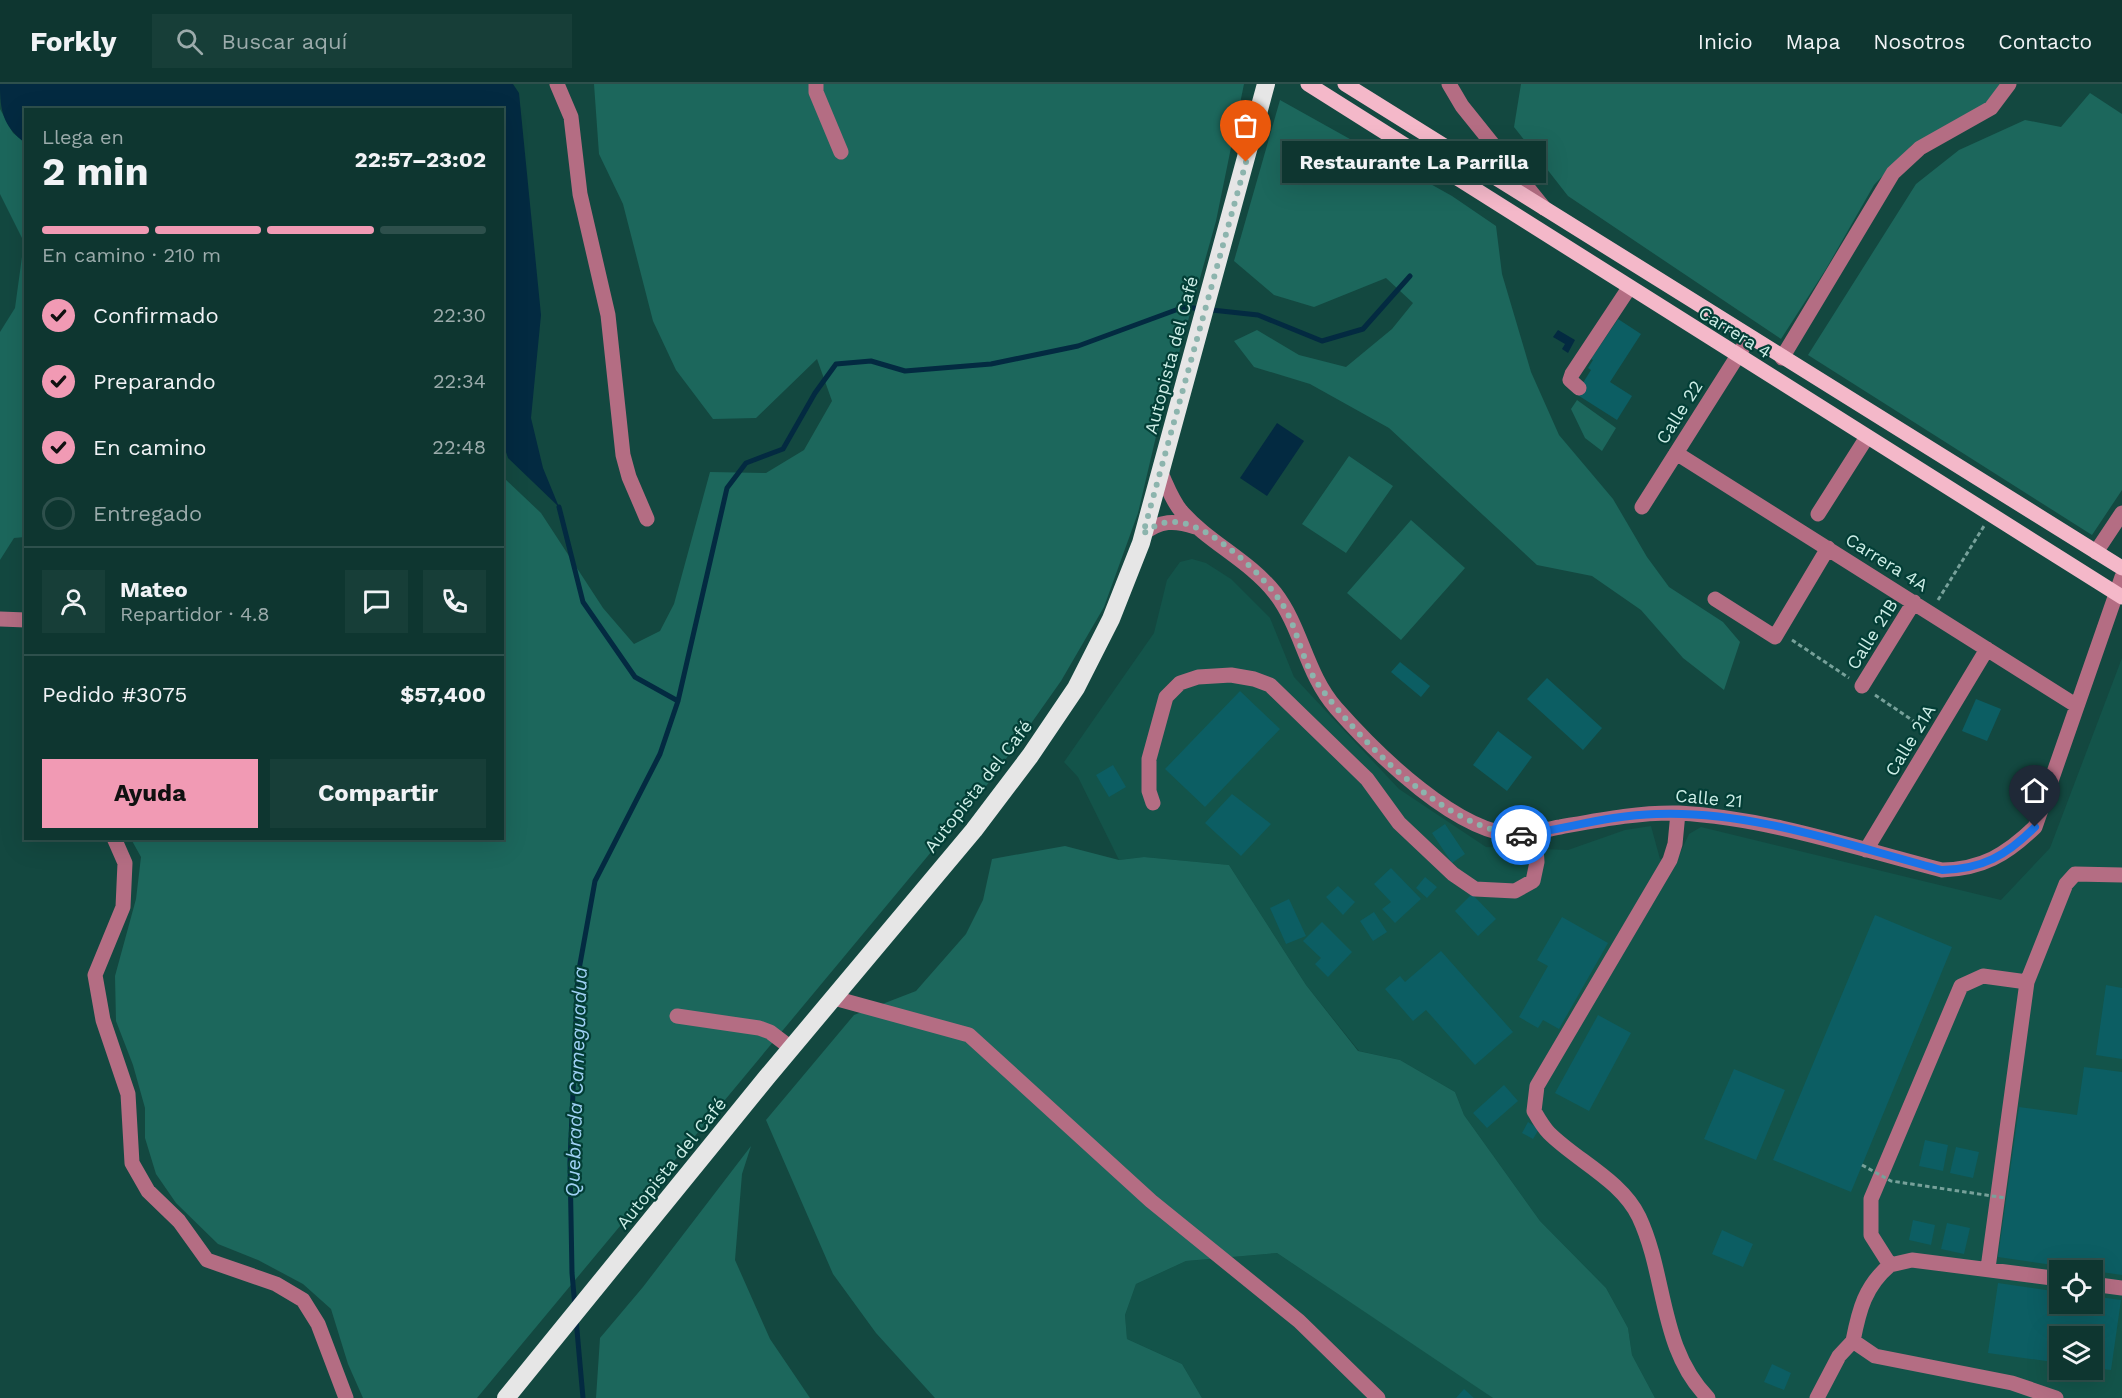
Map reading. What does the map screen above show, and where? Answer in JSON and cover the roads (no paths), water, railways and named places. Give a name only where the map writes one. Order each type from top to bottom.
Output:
[{"type":"highway","name":"Autopista del Café","points":[[506,1398],[792,1048],[974,830],[1054,722],[1095,653],[1143,534],[1266,84]]},
{"type":"main road","name":"Carrera 4","points":[[1308,84],[2119,595]]},
{"type":"main road","name":"Carrera 4","points":[[1345,84],[1749,338],[2122,568]]},
{"type":"street","points":[[557,84],[571,117],[586,223],[608,315],[623,455],[629,477],[647,519]]},
{"type":"street","points":[[816,84],[816,92],[841,152]]},
{"type":"street","points":[[1449,84],[1462,106],[1514,167],[1546,211]]},
{"type":"street","points":[[1782,358],[1893,173],[1920,148],[1991,108],[2009,84]]},
{"type":"street","points":[[1579,388],[1570,380],[1572,374],[1629,288]]},
{"type":"street","name":"Calle 22","points":[[1642,507],[1749,338]]},
{"type":"street","points":[[1818,514],[1867,437]]},
{"type":"street","name":"Carrera 4A","points":[[1676,453],[1931,611],[2077,706]]},
{"type":"street","name":"Calle 21","points":[[1161,473],[1182,512],[1254,570],[1275,593],[1287,612],[1317,684],[1341,713],[1394,767],[1424,792],[1477,825],[1507,834],[1535,833],[1634,815],[1678,813],[1744,820],[1942,870],[1967,869],[2007,853],[2035,827],[2119,595],[2122,577]]},
{"type":"street","points":[[2096,552],[2122,513]]},
{"type":"street","name":"Calle 21","points":[[1143,534],[1154,525],[1165,522],[1176,522],[1201,528]]},
{"type":"street","points":[[1715,600],[1775,638],[1828,548]]},
{"type":"street","name":"Calle 21B","points":[[1862,686],[1914,602]]},
{"type":"street","points":[[0,619],[24,621]]},
{"type":"street","name":"Calle 21A","points":[[1866,850],[1987,649]]},
{"type":"street","points":[[1153,803],[1149,791],[1149,759],[1166,697],[1180,682],[1232,675],[1254,679],[1270,686],[1367,779],[1399,823],[1453,874],[1475,889],[1515,891],[1533,881],[1537,862],[1535,833]]},
{"type":"street","points":[[1678,813],[1675,844],[1670,860],[1537,1086],[1534,1111],[1548,1132],[1612,1185],[1637,1214],[1651,1245],[1665,1317],[1677,1353],[1708,1398]]},
{"type":"street","points":[[115,840],[125,863],[123,906],[95,975],[103,1020],[128,1094],[132,1163],[148,1191],[179,1221],[207,1260],[276,1284],[303,1300],[318,1324],[346,1398]]},
{"type":"street","points":[[1989,1268],[2027,982],[2066,884],[2075,874],[2122,875]]},
{"type":"street","points":[[1890,1265],[1871,1235],[1871,1199],[1960,986],[1983,976],[2027,982]]},
{"type":"street","points":[[834,998],[969,1035],[1151,1202],[1299,1321],[1378,1398]]},
{"type":"street","points":[[677,1016],[759,1028],[770,1032],[792,1048]]},
{"type":"street","points":[[1817,1398],[1839,1356],[1853,1341],[1858,1312],[1869,1287],[1890,1265],[1912,1260],[2049,1277]]},
{"type":"street","points":[[2103,1285],[2122,1288]]},
{"type":"street","points":[[1853,1341],[1875,1356],[2012,1383],[2056,1398]]},
{"type":"water","points":[[0,84],[513,84],[519,93],[541,315],[531,418],[543,468],[559,507],[508,458],[504,446],[504,108],[24,108],[24,142],[7,124],[1,102]]},
{"type":"water","points":[[1558,330],[1575,340],[1568,353],[1562,349],[1565,344],[1553,337]]},
{"type":"water","points":[[1277,423],[1304,441],[1267,496],[1240,478]]},
{"type":"waterway","points":[[575,1307],[572,1273],[570,1162],[578,975],[595,881],[660,754],[678,701],[727,488],[746,463],[783,449],[815,393],[836,364],[871,361],[905,371],[991,364],[1078,346],[1184,307],[1258,315],[1322,341],[1363,329],[1410,276]]},
{"type":"waterway","name":"Quebrada Cameguadua","points":[[559,507],[583,602],[635,677],[678,701]]},
{"type":"waterway","name":"Quebrada Cameguadua","points":[[576,1319],[583,1398]]},
{"type":"place","name":"Restaurante La Parrilla","points":[[1246,162]]}]
